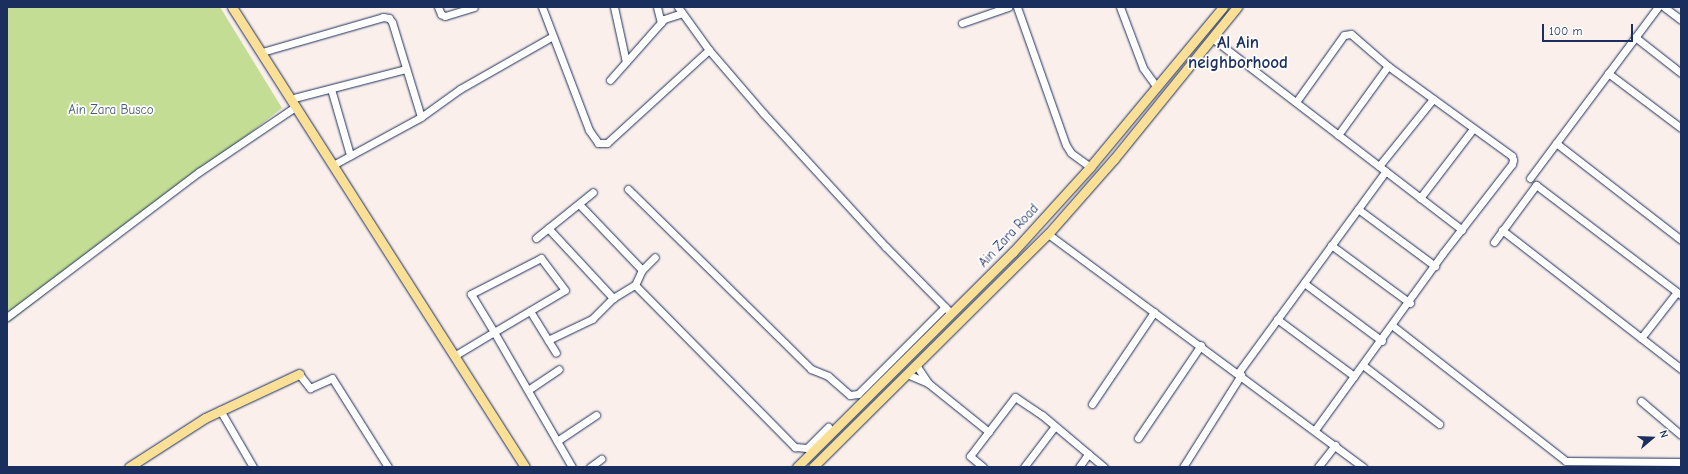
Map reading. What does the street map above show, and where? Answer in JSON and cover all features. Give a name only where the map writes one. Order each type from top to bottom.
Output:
[{"type":"main road","points":[[232,7],[525,467]]},
{"type":"main road","name":"Ain Zara Road","points":[[797,467],[1008,257],[1090,167],[1223,7]]},
{"type":"main road","name":"Ain Zara Road","points":[[813,467],[1048,234],[1114,159],[1237,7]]},
{"type":"main road","points":[[129,467],[160,445],[220,410],[299,374]]},
{"type":"street","points":[[438,7],[441,14],[445,16],[474,7]]},
{"type":"street","points":[[542,7],[552,37],[589,130],[598,144],[607,143],[710,50]]},
{"type":"street","points":[[614,7],[626,62]]},
{"type":"street","points":[[657,7],[661,23]]},
{"type":"street","points":[[962,23],[1008,7]]},
{"type":"street","points":[[1017,7],[1066,146],[1071,153],[1090,167]]},
{"type":"street","points":[[1120,7],[1143,68],[1157,86]]},
{"type":"street","points":[[1530,178],[1658,7]]},
{"type":"street","points":[[1664,7],[1681,20]]},
{"type":"street","points":[[610,80],[661,23],[680,10],[710,50],[886,247],[952,314]]},
{"type":"street","points":[[262,52],[383,17],[392,22],[420,117]]},
{"type":"street","points":[[1296,102],[1345,34],[1351,34],[1388,66],[1513,160],[1364,366],[1354,376],[1315,430]]},
{"type":"street","points":[[333,165],[420,117],[460,89],[552,37]]},
{"type":"street","points":[[1635,37],[1681,73]]},
{"type":"street","points":[[1212,38],[1462,230]]},
{"type":"street","points":[[1338,135],[1388,66]]},
{"type":"street","points":[[7,318],[292,103],[331,89],[406,69]]},
{"type":"street","points":[[1608,73],[1681,128]]},
{"type":"street","points":[[331,89],[339,123],[350,155]]},
{"type":"street","points":[[1379,166],[1433,99]]},
{"type":"street","points":[[1420,198],[1473,129]]},
{"type":"street","points":[[1556,143],[1681,240]]},
{"type":"street","points":[[1183,467],[1239,374],[1304,282],[1386,171]]},
{"type":"street","points":[[1494,242],[1536,185],[1679,294],[1641,338]]},
{"type":"street","points":[[628,189],[811,369],[828,376],[850,395],[858,394],[945,307]]},
{"type":"street","points":[[536,238],[593,192]]},
{"type":"street","points":[[579,204],[642,270]]},
{"type":"street","points":[[1358,209],[1435,266]]},
{"type":"street","points":[[548,228],[613,298]]},
{"type":"street","points":[[1502,230],[1681,369]]},
{"type":"street","points":[[1048,234],[1315,430],[1363,467]]},
{"type":"street","points":[[1331,245],[1410,303]]},
{"type":"street","points":[[548,340],[587,322],[613,298],[635,285],[642,270],[655,257]]},
{"type":"street","points":[[454,356],[494,332],[565,290],[541,258],[471,294],[494,332],[528,390],[572,467]]},
{"type":"street","points":[[1304,282],[1382,341]]},
{"type":"street","points":[[635,285],[795,447],[806,448],[828,427]]},
{"type":"street","points":[[530,311],[556,353]]},
{"type":"street","points":[[1092,404],[1154,312]]},
{"type":"street","points":[[1278,319],[1354,376]]},
{"type":"street","points":[[1392,326],[1564,464],[1681,462]]},
{"type":"street","points":[[1138,438],[1200,345]]},
{"type":"street","points":[[916,365],[928,383]]},
{"type":"street","points":[[1364,366],[1439,424]]},
{"type":"street","points":[[528,390],[559,369]]},
{"type":"street","points":[[299,374],[310,388],[332,378],[388,467]]},
{"type":"street","points":[[907,374],[928,383],[989,432]]},
{"type":"street","points":[[983,467],[970,456],[1015,397],[1055,426],[1104,467]]},
{"type":"street","points":[[1641,401],[1681,435]]},
{"type":"street","points":[[220,410],[253,467]]},
{"type":"street","points":[[557,441],[596,415]]},
{"type":"street","points":[[1024,467],[1055,426]]},
{"type":"street","points":[[1318,467],[1335,445]]},
{"type":"street","points":[[1079,467],[1088,454]]},
{"type":"street","points":[[590,467],[601,459]]},
{"type":"green space","name":"Ain Zara Busco","points":[[7,7],[220,7],[282,108],[7,324]]},
{"type":"district","name":"Al Ain neighborhood","points":[[1238,53]]}]
